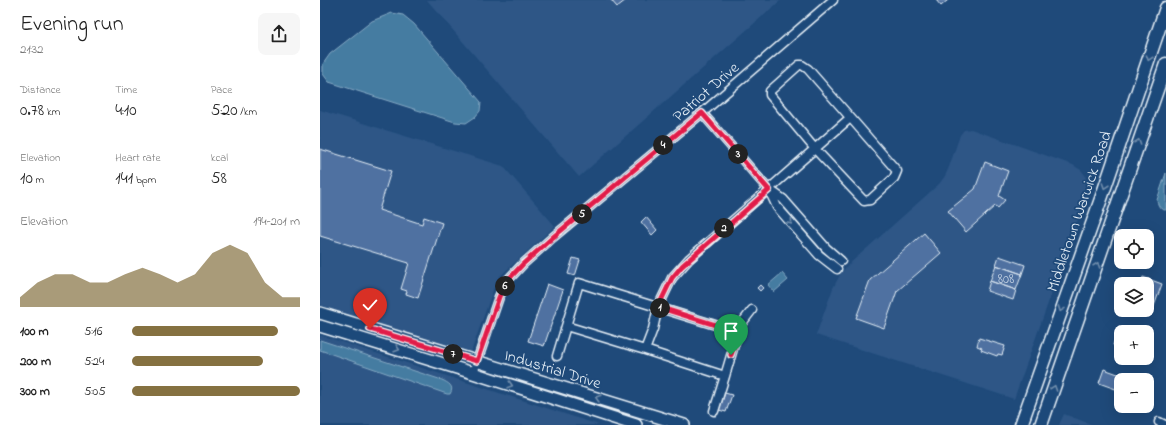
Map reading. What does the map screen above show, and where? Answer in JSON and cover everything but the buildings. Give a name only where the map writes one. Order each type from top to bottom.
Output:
[{"type":"main road","name":"Middletown Warwick Road","points":[[1021,425],[1166,8]]},
{"type":"main road","points":[[1041,425],[1166,64]]},
{"type":"street","name":"Patriot Drive","points":[[473,373],[499,297],[507,281],[523,264],[833,0]]},
{"type":"street","points":[[799,65],[802,65],[808,70],[897,171],[894,178],[870,200],[864,201],[815,149],[770,95],[770,91],[774,86],[799,65]]},
{"type":"street","points":[[702,113],[769,190],[777,207],[818,255],[837,268]]},
{"type":"street","points":[[645,350],[653,329],[658,307],[672,278],[682,266],[850,118]]},
{"type":"street","points":[[769,190],[783,199],[826,248],[841,261]]},
{"type":"street","points":[[557,356],[579,283],[738,332]]},
{"type":"street","points":[[714,411],[738,332],[742,323],[752,310]]},
{"type":"street","name":"Industrial Drive","points":[[320,313],[684,425]]},
{"type":"street","name":"Industrial Drive","points":[[320,326],[473,373],[622,423],[636,425]]},
{"type":"street","points":[[566,326],[724,376]]},
{"type":"street","points":[[622,423],[627,407]]},
{"type":"shaded area","points":[[427,0],[781,0],[579,177]]},
{"type":"shaded area","points":[[392,13],[403,15],[414,24],[481,102],[480,111],[475,117],[466,123],[455,122],[329,82],[323,74],[323,64],[330,54],[372,21]]},
{"type":"shaded area","points":[[320,110],[503,166],[555,226],[497,279],[470,355],[320,305]]},
{"type":"shaded area","points":[[971,129],[1073,165],[1081,170],[1085,175],[1088,191],[1014,399],[816,335],[833,288],[841,273],[939,184],[949,167],[960,135],[964,130]]},
{"type":"shaded area","points":[[1166,173],[1166,210],[1160,207],[1157,200]]},
{"type":"shaded area","points":[[782,273],[788,280],[774,292],[768,285]]},
{"type":"shaded area","points":[[320,335],[599,425],[320,425]]},
{"type":"shaded area","points":[[320,340],[442,380],[450,385],[452,389],[450,394],[447,394],[320,350]]},
{"type":"shaded area","points":[[1064,414],[1093,425],[1059,425]]},
{"type":"route","points":[[370,329],[477,361],[499,297],[507,281],[523,264],[552,238],[702,113],[769,190],[682,266],[672,278],[658,307],[738,332],[731,355]]}]
